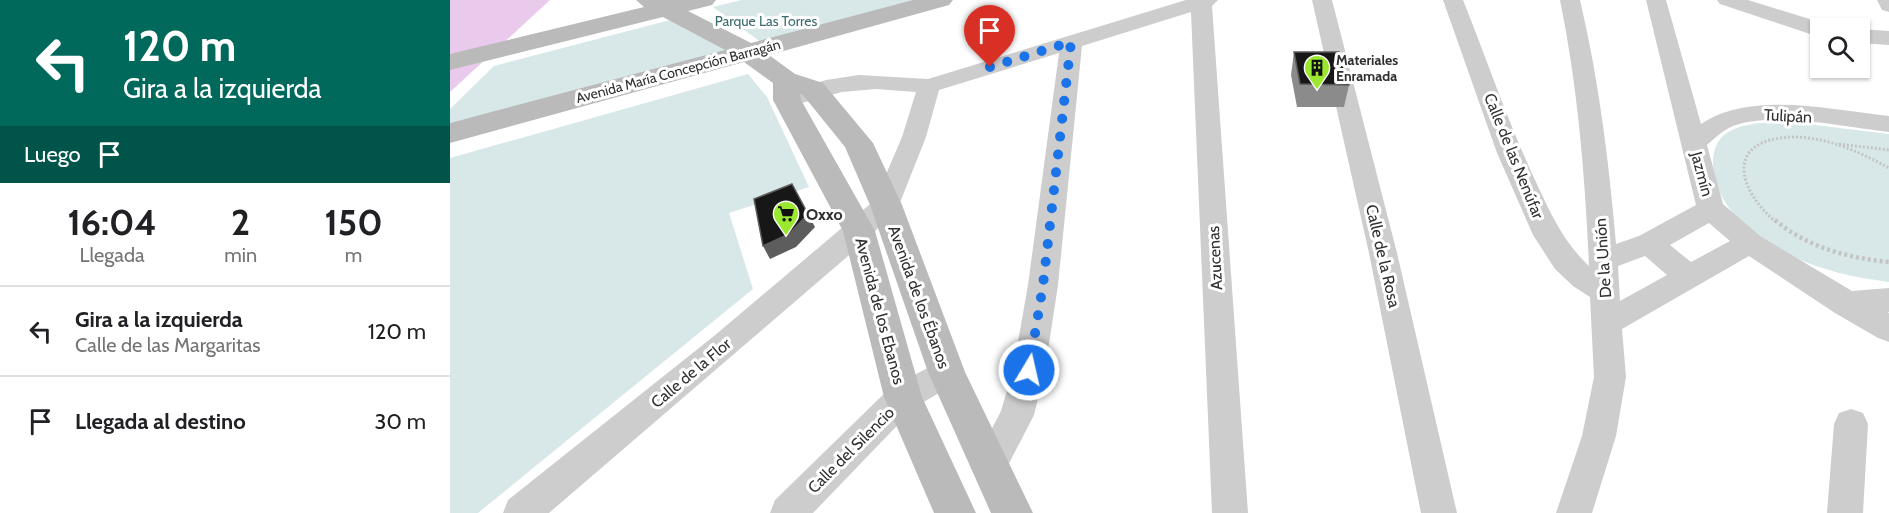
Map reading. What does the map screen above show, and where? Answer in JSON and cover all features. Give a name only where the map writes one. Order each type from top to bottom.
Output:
[{"type":"street","points":[[450,62],[658,4],[704,0]]},
{"type":"street","name":"Avenida María Concepción Barragán","points":[[450,133],[940,0]]},
{"type":"street","name":"Calle de la Rosa","points":[[1322,0],[1383,253],[1439,513]]},
{"type":"street","name":"Calle de las Nenúfar","points":[[1453,0],[1510,153],[1547,234],[1565,261],[1583,278],[1607,307]]},
{"type":"street","name":"De la Unión","points":[[1570,0],[1582,54],[1597,167],[1610,377],[1599,436],[1574,513]]},
{"type":"street","name":"Jazmín","points":[[1656,0],[1711,209],[1750,243],[1889,329]]},
{"type":"street","points":[[1727,0],[1810,26]]},
{"type":"street","points":[[1887,0],[1889,6]]},
{"type":"street","points":[[658,4],[748,52],[795,90],[855,81],[929,86],[1204,1]]},
{"type":"street","name":"Azucenas","points":[[1204,1],[1230,513]]},
{"type":"street","points":[[1870,37],[1889,38]]},
{"type":"street","points":[[990,465],[1017,415],[1029,370],[1043,285],[1071,42]]},
{"type":"street","points":[[860,231],[886,205],[914,137],[929,86]]},
{"type":"street","name":"Avenida de los Ébanos","points":[[795,90],[858,143],[886,205],[947,372],[1012,513]]},
{"type":"street","name":"Avenida de los Ebanos","points":[[795,90],[860,231],[903,397],[955,513]]},
{"type":"street","name":"Tulipán","points":[[1694,142],[1723,121],[1765,113],[1889,124]]},
{"type":"street","points":[[1604,260],[1650,243],[1711,209]]},
{"type":"street","name":"Calle de la Flor","points":[[521,513],[860,231]]},
{"type":"street","points":[[1650,243],[1688,277]]},
{"type":"street","points":[[1607,307],[1688,277],[1750,243]]},
{"type":"street","points":[[1846,304],[1889,300]]},
{"type":"street","name":"Calle del Silencio","points":[[789,513],[903,397],[947,372]]},
{"type":"street","points":[[1851,424],[1852,510]]},
{"type":"path","points":[[1889,150],[1785,139],[1767,142],[1757,147],[1745,160],[1743,170],[1747,188],[1762,209],[1803,239],[1850,257],[1889,261]]},
{"type":"path","points":[[1826,142],[1852,150],[1889,168]]},
{"type":"green space","name":"Parque Las Torres","points":[[741,0],[924,0],[762,43],[713,7]]},
{"type":"green space","points":[[670,20],[729,52],[450,123],[450,109],[494,66]]},
{"type":"green space","points":[[748,74],[767,97],[809,187],[729,213],[753,289],[478,513],[450,513],[450,158]]},
{"type":"green space","points":[[1782,121],[1889,134],[1889,282],[1835,272],[1784,252],[1747,227],[1727,205],[1715,179],[1713,156],[1718,141],[1737,128]]},
{"type":"shaded area","points":[[450,0],[550,0],[450,92]]},
{"type":"building","points":[[1294,52],[1339,52],[1349,85],[1300,84]]},
{"type":"building","name":"Oxxo","points":[[792,184],[808,214],[789,234],[763,246],[754,199]]},
{"type":"place","name":"Materiales Enramada","points":[[1317,91]]},
{"type":"place","name":"Oxxo","points":[[786,237]]},
{"type":"route","points":[[990,67],[1071,42],[1043,285],[1029,370]]}]
